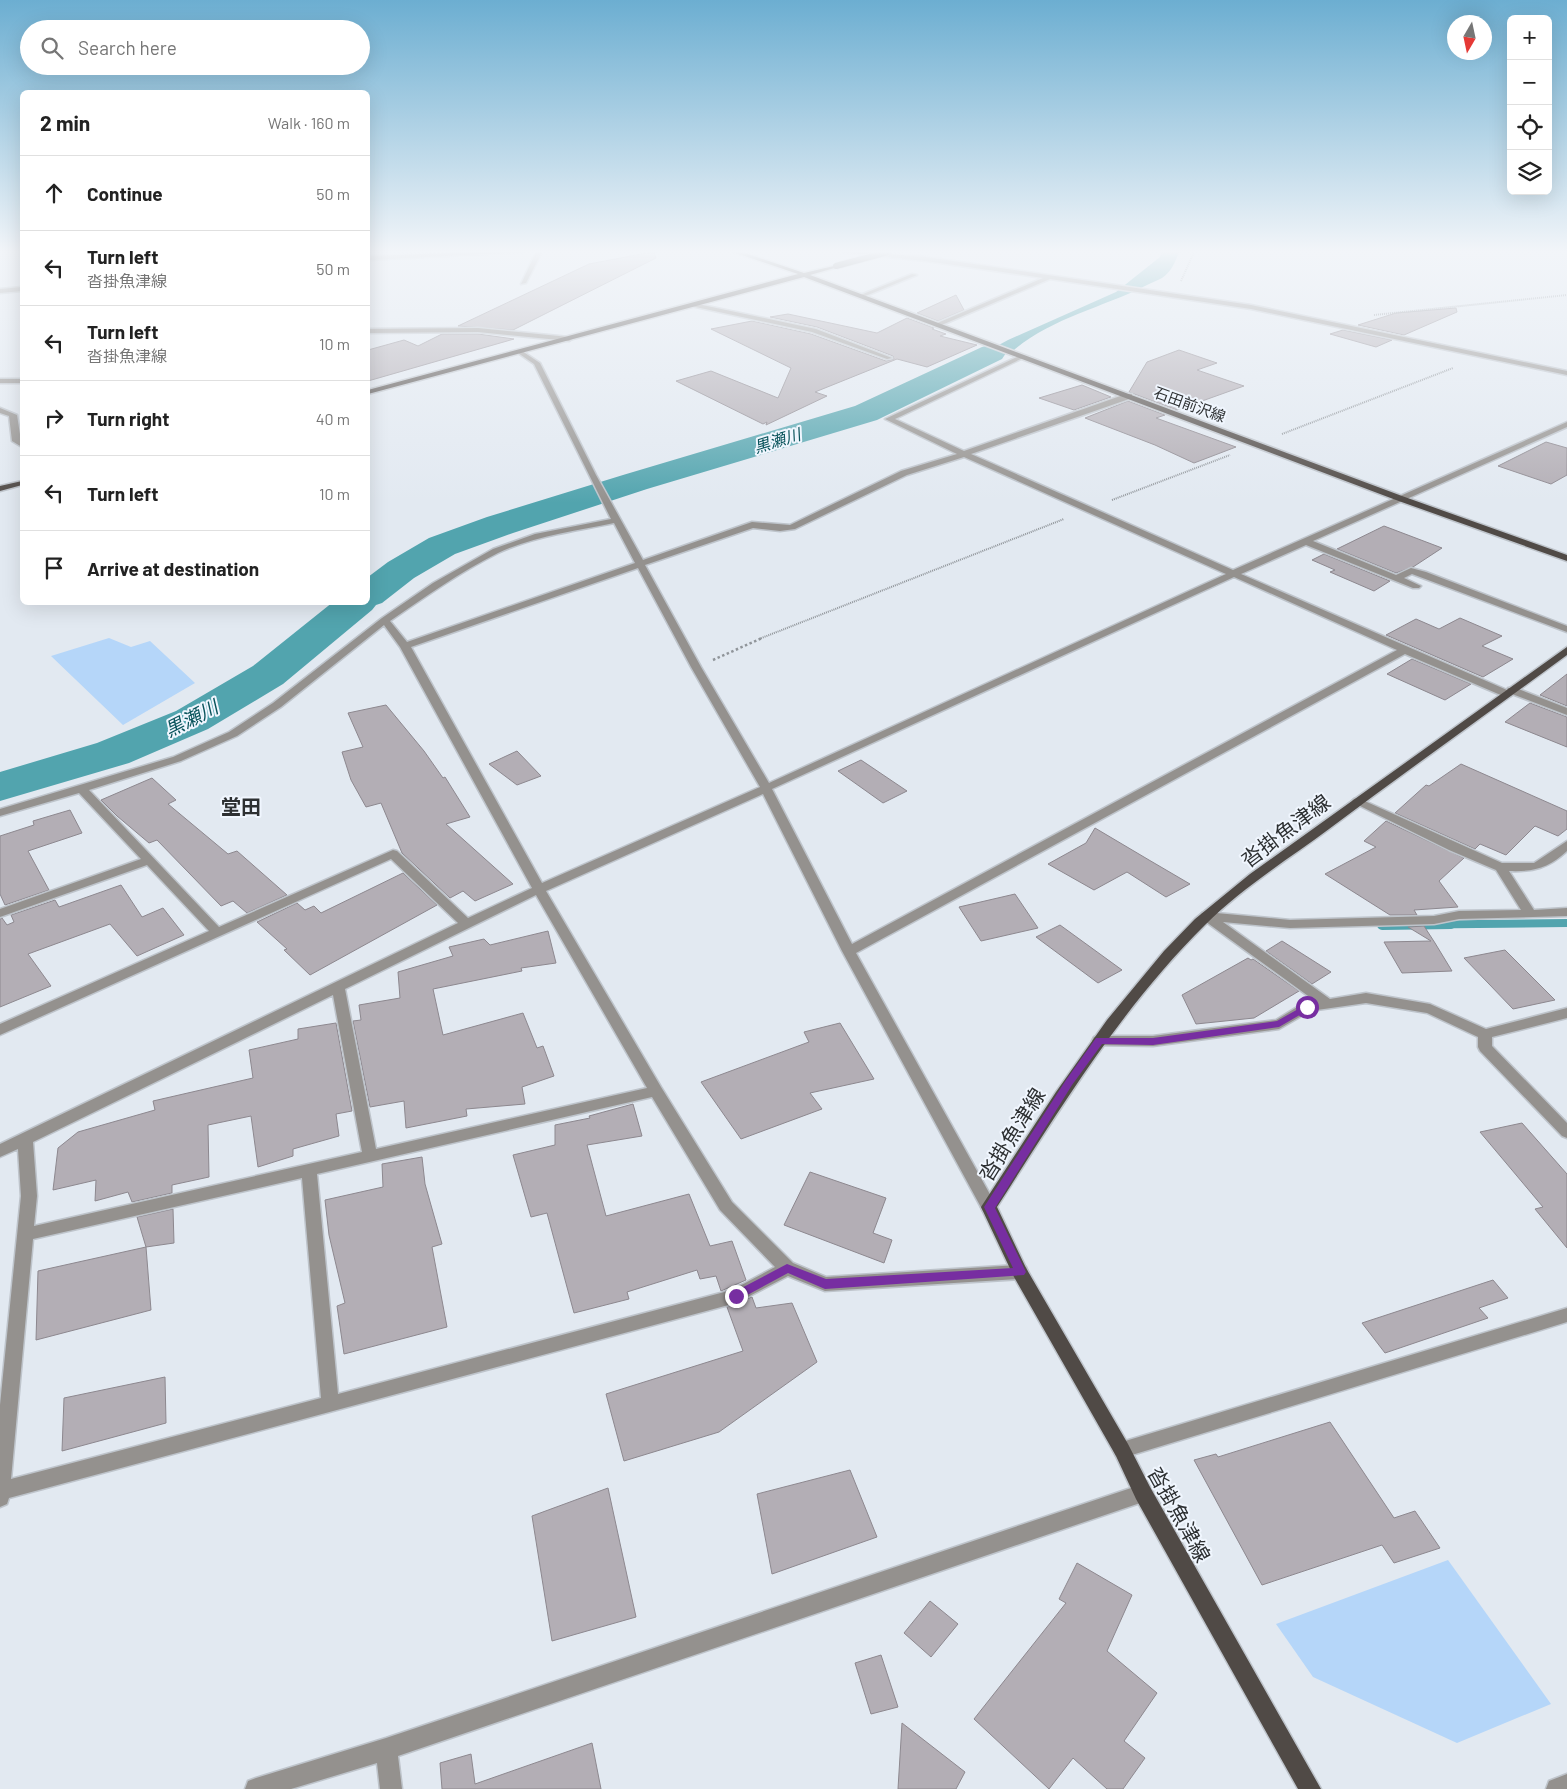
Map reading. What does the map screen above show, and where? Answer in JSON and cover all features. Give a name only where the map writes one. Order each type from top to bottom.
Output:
[{"type":"main road","points":[[370,391],[578,335]]},
{"type":"main road","name":"石田前沢線","points":[[964,335],[1399,498],[1567,558]]},
{"type":"main road","points":[[0,489],[20,484]]},
{"type":"main road","name":"沓掛魚津線","points":[[1310,1789],[1143,1493],[1122,1450],[1020,1272],[989,1207],[1069,1082],[1133,994],[1206,916],[1358,802],[1567,650]]},
{"type":"street","points":[[540,335],[569,338]]},
{"type":"street","points":[[829,335],[889,358]]},
{"type":"street","points":[[1395,335],[1567,373]]},
{"type":"street","points":[[520,352],[537,363],[592,475],[696,667],[766,788],[849,951],[989,1207]]},
{"type":"street","points":[[1021,357],[889,419],[1405,650],[1510,692],[1567,712]]},
{"type":"street","points":[[2,382],[20,381]]},
{"type":"street","points":[[405,646],[752,525],[780,528],[792,527],[904,473],[1129,396]]},
{"type":"street","points":[[0,410],[14,415],[16,441],[20,444]]},
{"type":"street","points":[[0,1151],[539,889],[766,788],[1399,498],[1567,424]]},
{"type":"street","points":[[0,814],[177,759],[233,734],[277,705],[385,620],[436,585],[496,552],[538,536],[617,520]]},
{"type":"street","points":[[1305,541],[1416,586]]},
{"type":"street","points":[[1396,578],[1410,571],[1423,574],[1567,629]]},
{"type":"street","points":[[385,620],[405,646],[539,889],[656,1091],[726,1206],[787,1268],[825,1284],[1020,1272]]},
{"type":"street","points":[[849,951],[1405,650]]},
{"type":"street","points":[[82,789],[217,932]]},
{"type":"street","points":[[1358,802],[1500,867],[1536,868],[1555,857],[1567,846]]},
{"type":"street","points":[[0,1030],[393,854],[466,923]]},
{"type":"street","points":[[0,914],[148,861]]},
{"type":"street","points":[[1500,867],[1530,914]]},
{"type":"street","points":[[1206,916],[1290,924],[1434,920],[1459,915],[1567,912]]},
{"type":"street","points":[[1206,916],[1327,1003]]},
{"type":"street","points":[[338,987],[370,1156]]},
{"type":"street","points":[[1099,1041],[1153,1042],[1279,1024],[1307,1007],[1366,998],[1430,1010],[1485,1034],[1567,1013]]},
{"type":"street","points":[[1485,1034],[1485,1047],[1567,1132]]},
{"type":"street","points":[[24,1235],[656,1091]]},
{"type":"street","points":[[0,1498],[29,1196],[25,1140]]},
{"type":"street","points":[[309,1170],[330,1404]]},
{"type":"street","points":[[1,1491],[736,1296],[787,1268]]},
{"type":"street","points":[[1122,1450],[1567,1315]]},
{"type":"street","points":[[256,1789],[386,1749],[1143,1493]]},
{"type":"street","points":[[386,1749],[391,1789]]},
{"type":"street","points":[[1558,1789],[1567,1785]]},
{"type":"path","points":[[696,667],[766,636],[1487,355]]},
{"type":"shaded area","points":[[1018,335],[1035,335],[1014,350],[894,402]]},
{"type":"shaded area","points":[[109,638],[131,647],[150,641],[195,683],[123,725],[51,656]]},
{"type":"shaded area","points":[[1448,1560],[1551,1704],[1457,1743],[1313,1677],[1276,1624]]},
{"type":"building","points":[[439,335],[489,335],[514,339],[370,380],[370,349],[404,340],[418,346]]},
{"type":"building","points":[[724,335],[815,335],[886,361],[894,359],[893,356],[839,335],[942,335],[940,336],[977,345],[927,367],[897,359],[815,392],[827,396],[766,425],[767,422],[763,424],[676,381],[711,371],[778,398],[791,368]]},
{"type":"building","points":[[1335,335],[1370,335],[1392,340],[1376,347]]},
{"type":"building","points":[[1179,350],[1217,363],[1197,370],[1244,386],[1177,410],[1129,392],[1147,362]]},
{"type":"building","points":[[1082,385],[1111,397],[1074,410],[1039,398]]},
{"type":"building","points":[[1128,401],[1165,415],[1156,418],[1236,447],[1194,463],[1155,445],[1085,418]]},
{"type":"building","points":[[1546,442],[1567,448],[1567,475],[1551,484],[1498,466]]},
{"type":"building","points":[[1384,526],[1442,548],[1413,567],[1396,573],[1337,549]]},
{"type":"building","points":[[1324,554],[1390,581],[1374,591],[1330,572],[1335,570],[1312,560]]},
{"type":"building","points":[[1460,618],[1502,636],[1482,646],[1513,659],[1483,677],[1386,635],[1416,619],[1439,629]]},
{"type":"building","points":[[1412,659],[1471,684],[1445,700],[1387,674]]},
{"type":"building","points":[[1567,674],[1567,706],[1540,695]]},
{"type":"building","points":[[1530,703],[1567,717],[1567,747],[1505,722]]},
{"type":"building","points":[[386,705],[424,751],[443,778],[445,777],[470,817],[446,824],[513,884],[475,901],[463,891],[450,898],[402,853],[381,803],[366,807],[351,780],[342,752],[363,747],[348,713]]},
{"type":"building","points":[[517,751],[541,776],[517,785],[489,764]]},
{"type":"building","points":[[861,760],[907,791],[883,803],[838,771]]},
{"type":"building","points":[[1461,764],[1567,811],[1567,829],[1558,836],[1535,826],[1506,855],[1480,844],[1475,849],[1395,813],[1426,785],[1429,786]]},
{"type":"building","points":[[152,778],[176,800],[168,804],[228,854],[237,851],[287,895],[247,913],[233,901],[221,906],[157,840],[149,843],[101,800]]},
{"type":"building","points":[[70,810],[82,833],[28,851],[49,890],[5,905],[0,894],[0,836],[34,825],[33,821]]},
{"type":"building","points":[[1386,821],[1464,858],[1439,881],[1458,907],[1414,910],[1417,915],[1390,915],[1325,874],[1376,847],[1364,841]]},
{"type":"building","points":[[1095,828],[1190,884],[1166,897],[1127,872],[1094,890],[1048,864],[1086,843]]},
{"type":"building","points":[[403,873],[437,905],[310,975],[284,950],[287,949],[257,922],[297,903],[305,910],[314,906],[321,913]]},
{"type":"building","points":[[121,885],[142,917],[163,908],[184,935],[137,956],[110,924],[28,954],[51,986],[0,1007],[0,919],[2,918],[7,925],[14,922],[11,915],[55,900],[59,907]]},
{"type":"building","points":[[1015,894],[1038,928],[981,941],[959,907]]},
{"type":"building","points":[[1060,925],[1122,970],[1098,983],[1036,937]]},
{"type":"building","points":[[1424,926],[1452,971],[1402,973],[1384,942],[1431,941],[1408,927]]},
{"type":"building","points":[[548,931],[556,963],[521,968],[522,971],[433,989],[443,1035],[523,1013],[537,1048],[543,1046],[554,1076],[522,1087],[525,1104],[466,1109],[467,1116],[406,1128],[404,1101],[370,1107],[353,1021],[361,1020],[359,1005],[400,998],[398,972],[453,956],[449,947],[484,939],[490,945]]},
{"type":"building","points":[[1282,941],[1331,972],[1312,984],[1266,951]]},
{"type":"building","points":[[1505,950],[1555,1000],[1513,1009],[1464,958]]},
{"type":"building","points":[[1248,958],[1253,959],[1299,991],[1254,1018],[1196,1024],[1182,995]]},
{"type":"building","points":[[336,1023],[352,1111],[336,1114],[339,1136],[293,1149],[293,1156],[258,1167],[251,1116],[208,1125],[209,1177],[172,1185],[172,1193],[132,1202],[128,1192],[95,1201],[96,1180],[53,1190],[58,1148],[78,1132],[155,1110],[153,1101],[253,1078],[249,1050],[298,1039],[298,1029]]},
{"type":"building","points":[[840,1023],[874,1079],[810,1093],[822,1109],[741,1139],[701,1082],[809,1042],[804,1032]]},
{"type":"building","points":[[633,1104],[642,1136],[587,1145],[606,1216],[689,1194],[710,1246],[732,1241],[746,1280],[721,1291],[716,1276],[700,1279],[697,1270],[627,1292],[629,1299],[574,1313],[547,1213],[531,1217],[513,1155],[555,1145],[555,1125],[590,1118],[589,1116]]},
{"type":"building","points":[[1522,1123],[1567,1174],[1567,1248],[1535,1209],[1543,1207],[1480,1132]]},
{"type":"building","points":[[422,1157],[425,1184],[442,1244],[432,1247],[447,1327],[344,1354],[337,1306],[345,1303],[329,1235],[325,1200],[383,1187],[382,1164]]},
{"type":"building","points":[[810,1172],[886,1198],[873,1233],[892,1240],[884,1263],[784,1225]]},
{"type":"building","points":[[173,1209],[174,1243],[146,1247],[137,1217]]},
{"type":"building","points":[[146,1247],[151,1310],[36,1340],[38,1271]]},
{"type":"building","points":[[1493,1280],[1508,1298],[1479,1308],[1488,1318],[1385,1353],[1362,1323]]},
{"type":"building","points":[[752,1297],[756,1308],[792,1303],[817,1362],[719,1432],[624,1461],[606,1394],[743,1351],[727,1307]]},
{"type":"building","points":[[165,1377],[166,1423],[62,1451],[64,1398]]},
{"type":"building","points":[[1330,1422],[1394,1518],[1415,1511],[1440,1548],[1394,1563],[1382,1545],[1262,1585],[1194,1460],[1216,1454],[1218,1457]]},
{"type":"building","points":[[850,1470],[877,1537],[772,1574],[757,1494]]},
{"type":"building","points":[[608,1488],[636,1617],[552,1641],[532,1516]]},
{"type":"building","points":[[1077,1563],[1132,1595],[1107,1651],[1157,1693],[1124,1741],[1145,1758],[1123,1789],[1107,1789],[1073,1758],[1049,1789],[974,1719],[1066,1603],[1059,1599]]},
{"type":"building","points":[[930,1601],[958,1624],[931,1657],[904,1633]]},
{"type":"building","points":[[881,1655],[898,1707],[871,1714],[855,1663]]},
{"type":"building","points":[[902,1723],[965,1772],[956,1789],[898,1789]]},
{"type":"building","points":[[592,1743],[601,1789],[442,1789],[440,1763],[471,1754],[475,1784]]},
{"type":"waterway","name":"黒瀬川","points":[[370,593],[401,570],[442,546],[500,525],[635,482],[866,413],[992,353]]},
{"type":"waterway","name":"黒瀬川","points":[[0,787],[113,753],[192,720],[268,675],[354,605]]},
{"type":"waterway","points":[[1451,924],[1382,925],[1567,923]]},
{"type":"district","name":"堂田","points":[[241,806]]},
{"type":"route","points":[[736,1296],[787,1268],[825,1284],[1020,1272],[989,1207],[1069,1082],[1099,1041],[1153,1042],[1279,1024],[1307,1007]]}]
